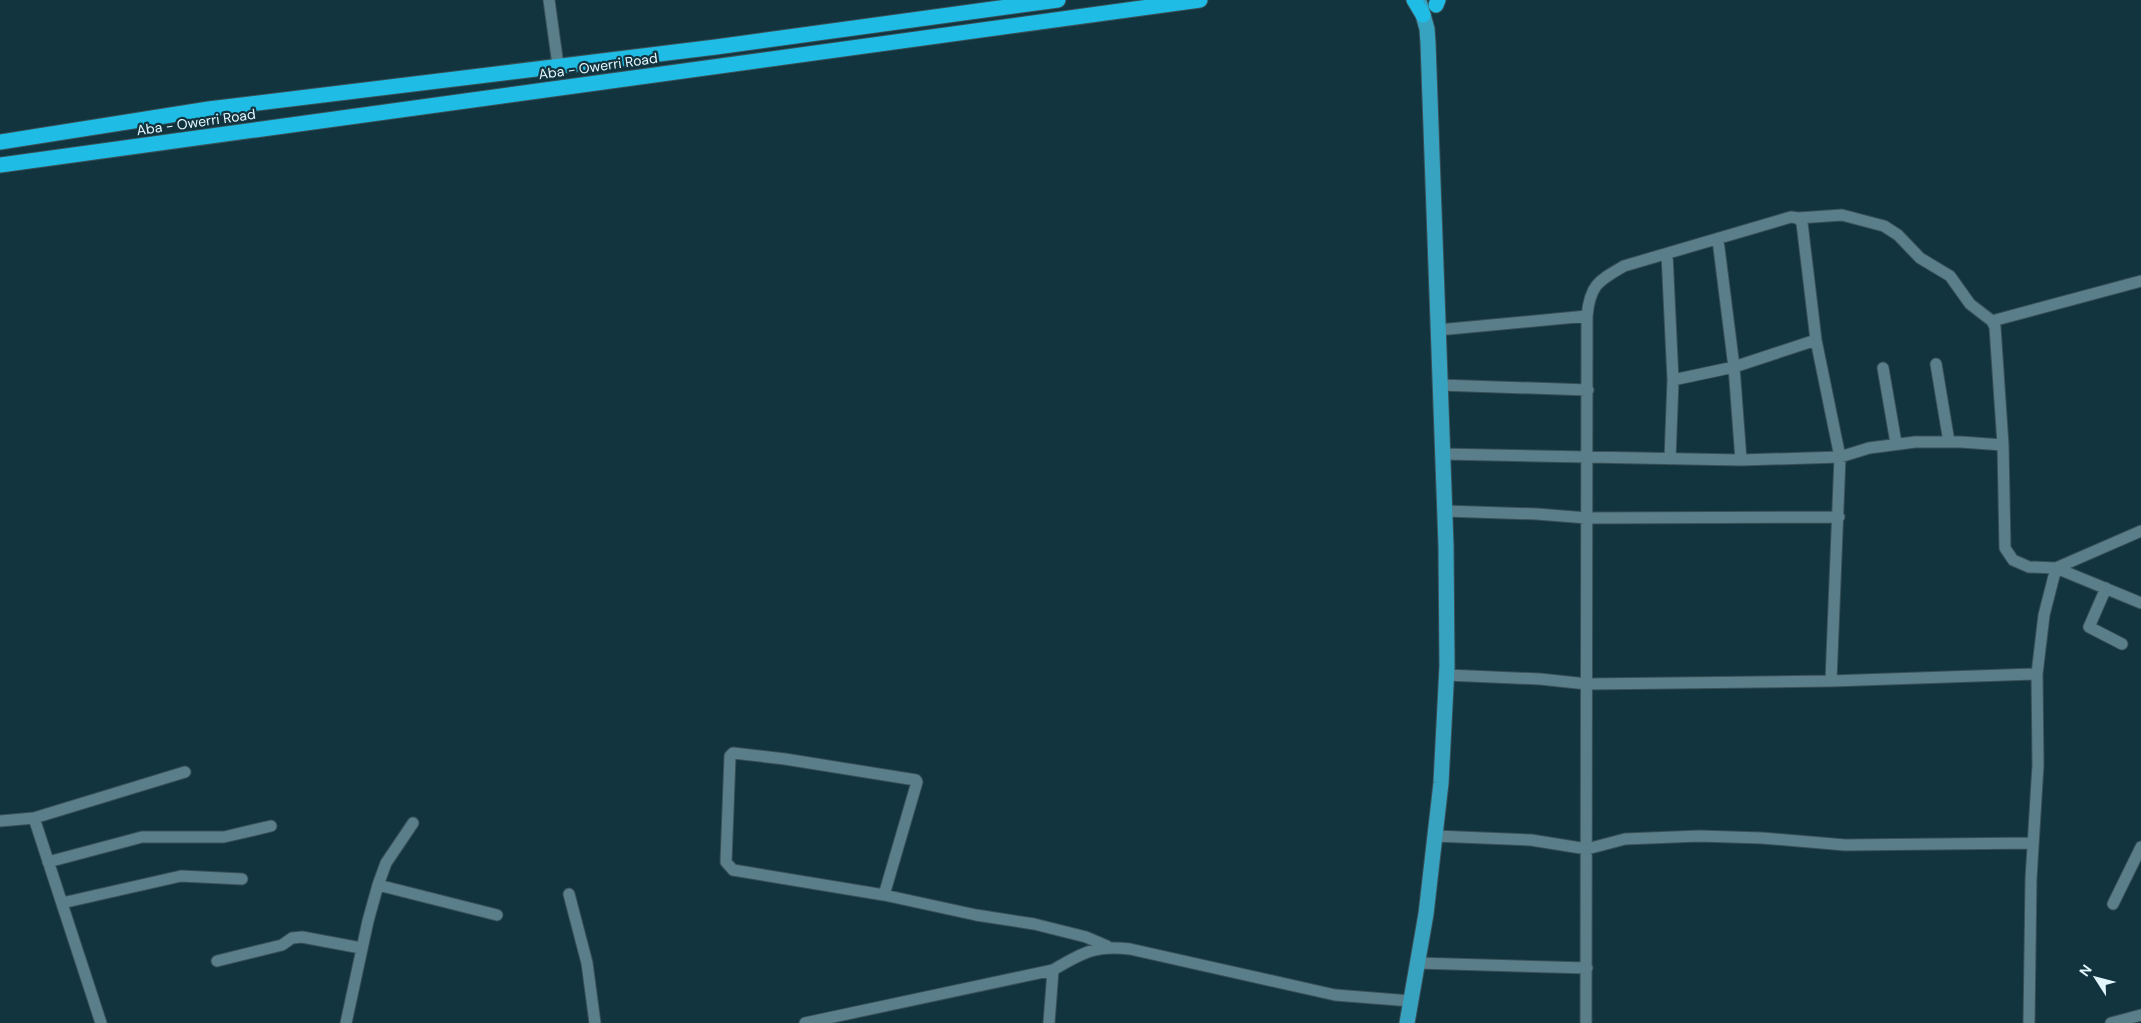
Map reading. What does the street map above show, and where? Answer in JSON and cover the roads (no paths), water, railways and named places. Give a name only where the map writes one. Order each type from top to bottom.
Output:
[{"type":"highway","name":"Aba - Owerri Road","points":[[0,142],[209,109],[360,92],[1058,0]]},
{"type":"highway","name":"Aba - Owerri Road","points":[[0,165],[795,54],[1200,0]]},
{"type":"highway","points":[[1414,0],[1423,15]]},
{"type":"highway","points":[[794,36],[795,54]]},
{"type":"highway","points":[[26,138],[28,161]]},
{"type":"main road","points":[[1407,1023],[1435,836],[1441,783],[1447,675],[1445,511],[1428,29],[1419,0]]},
{"type":"main road","points":[[1428,43],[1437,2]]},
{"type":"street","points":[[549,0],[558,65]]},
{"type":"street","points":[[1586,1023],[1588,968],[1587,316],[1589,296],[1606,276],[1624,266],[1718,240],[1791,217],[1842,215],[1884,226],[1898,235],[1920,258],[1950,276],[1970,304],[1992,322],[1995,327],[2003,445],[2004,548],[2013,560],[2029,567],[2056,568],[2141,603]]},
{"type":"street","points":[[1798,218],[1802,223],[1816,340],[1840,456],[1831,681]]},
{"type":"street","points":[[1718,240],[1734,367],[1741,460]]},
{"type":"street","points":[[1667,254],[1673,380],[1670,459]]},
{"type":"street","points":[[1992,322],[2141,281]]},
{"type":"street","points":[[1438,330],[1587,316]]},
{"type":"street","points":[[1673,380],[1734,367],[1816,340]]},
{"type":"street","points":[[1936,364],[1949,442]]},
{"type":"street","points":[[1883,368],[1896,444]]},
{"type":"street","points":[[1440,385],[1588,390]]},
{"type":"street","points":[[1442,454],[1741,460],[1840,456],[1869,448],[1896,444],[1949,442],[2003,445]]},
{"type":"street","points":[[1445,511],[1587,518],[1839,517]]},
{"type":"street","points":[[2056,568],[2141,531]]},
{"type":"street","points":[[2029,1023],[2033,844],[2038,765],[2037,674],[2044,615],[2056,568]]},
{"type":"street","points":[[2106,588],[2089,627],[2122,644]]},
{"type":"street","points":[[1447,675],[1540,679],[1587,684],[1831,681],[2037,674]]},
{"type":"street","points":[[884,895],[916,780],[785,759],[733,753],[730,756],[726,862],[729,868],[733,870],[884,895],[923,905],[1034,924],[1086,937],[1107,946],[1130,949],[1335,995],[1411,1001]]},
{"type":"street","points":[[0,821],[34,818],[184,772]]},
{"type":"street","points":[[34,818],[101,1023]]},
{"type":"street","points":[[346,1023],[378,885],[386,863],[414,823]]},
{"type":"street","points":[[48,862],[142,837],[224,836],[271,826]]},
{"type":"street","points":[[1435,836],[1531,840],[1587,848],[1625,839],[1699,836],[1845,844],[2033,844]]},
{"type":"street","points":[[2113,904],[2141,847]]},
{"type":"street","points":[[62,903],[181,876],[242,879]]},
{"type":"street","points":[[378,885],[497,915]]},
{"type":"street","points":[[569,894],[587,963],[594,1023]]},
{"type":"street","points":[[216,961],[282,945],[292,938],[302,937],[362,948]]},
{"type":"street","points":[[805,1023],[1052,970],[1079,955],[1107,946]]},
{"type":"street","points":[[1417,963],[1588,968]]},
{"type":"street","points":[[1049,1023],[1052,970]]},
{"type":"street","points":[[2111,1023],[2141,1015]]}]
